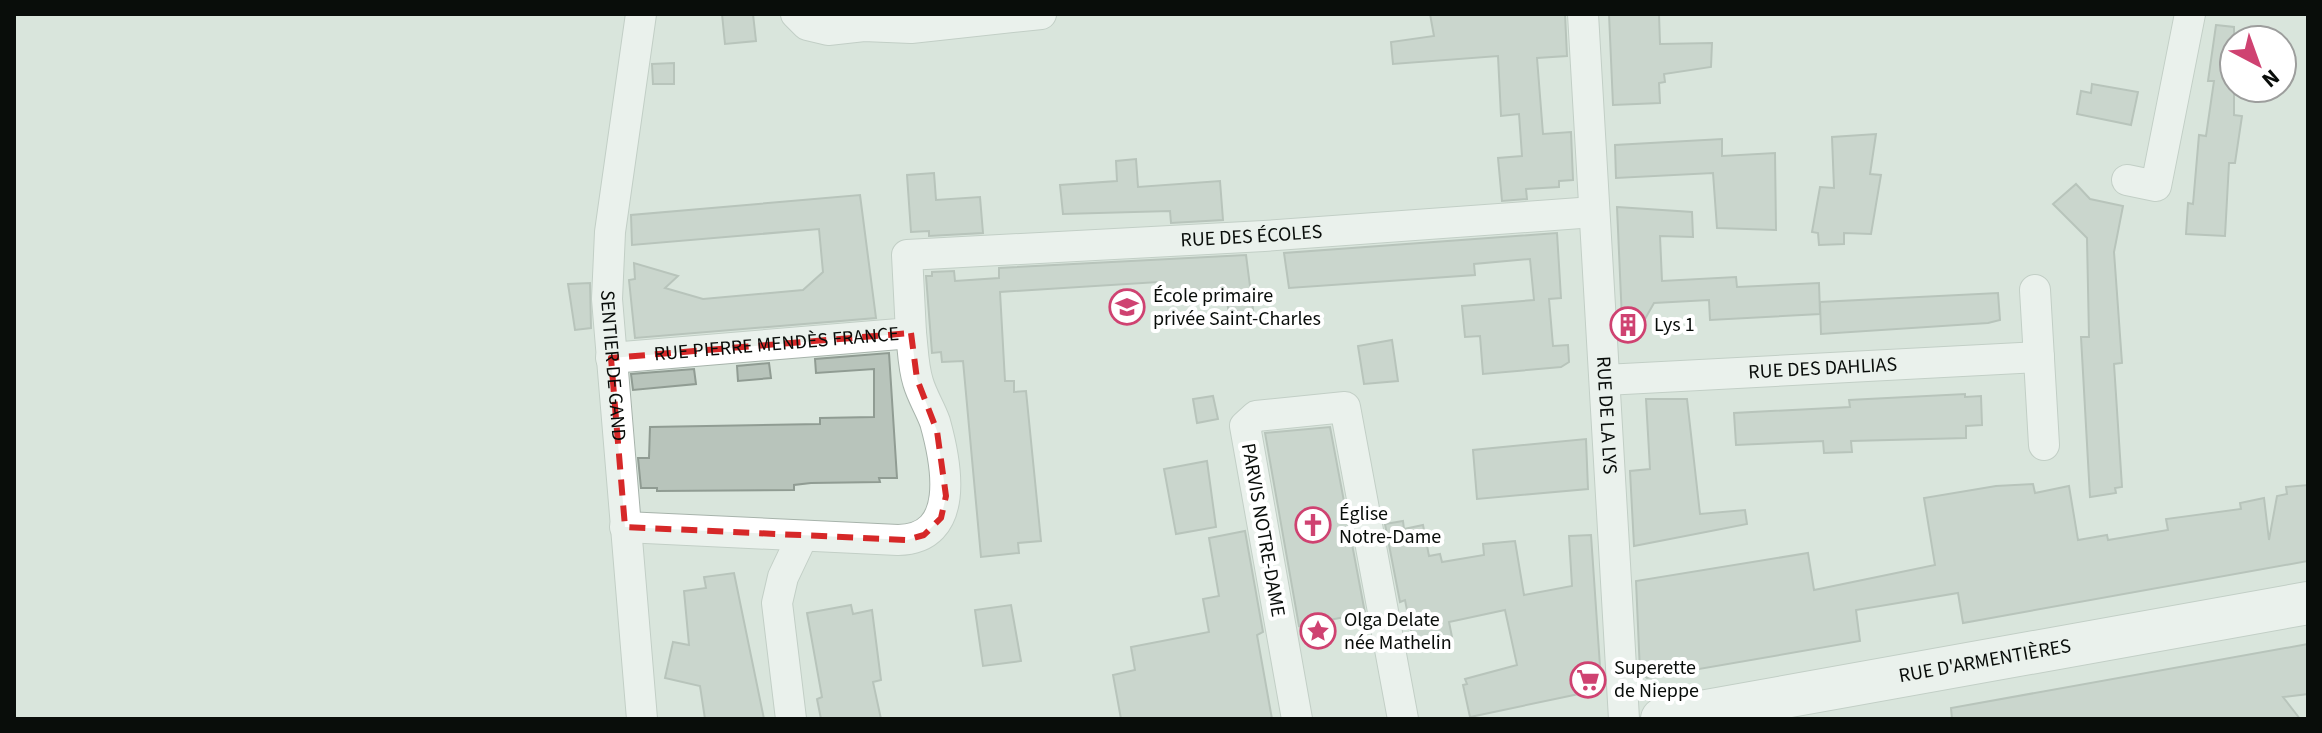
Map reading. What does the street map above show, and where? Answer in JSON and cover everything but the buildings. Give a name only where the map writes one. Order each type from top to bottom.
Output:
[{"type":"main road","name":"RUE D'ARMENTIÈRES","points":[[1662,719],[2308,603]]},
{"type":"street","name":"SENTIER DE GAND","points":[[641,14],[608,256],[611,358],[642,719]]},
{"type":"street","points":[[796,14],[807,25],[828,30],[864,26],[911,28],[1041,14]]},
{"type":"street","name":"RUE DE LA LYS","points":[[1583,14],[1624,719]]},
{"type":"street","points":[[2127,180],[2156,186],[2190,14]]},
{"type":"street","name":"RUE DES ÉCOLES","points":[[907,255],[1264,236],[1594,212]]},
{"type":"street","name":"RUE PIERRE MENDÈS FRANCE","points":[[611,358],[911,333],[907,255]]},
{"type":"street","points":[[2035,290],[2044,445]]},
{"type":"street","points":[[625,527],[907,540],[924,535],[941,518],[946,496],[937,431],[917,379],[911,333]]},
{"type":"street","name":"RUE DES DAHLIAS","points":[[1605,380],[2039,357]]},
{"type":"street","name":"PARVIS NOTRE-DAME","points":[[1297,719],[1245,426],[1256,416],[1345,407],[1403,719]]},
{"type":"street","points":[[791,719],[777,603],[783,577],[802,537]]},
{"type":"highlighted area","points":[[911,333],[917,379],[937,431],[946,496],[941,518],[924,535],[907,540],[625,527],[611,358]]},
{"type":"place","name":"École primaire privée Saint-Charles","points":[[1127,307]]},
{"type":"place","name":"Lys 1","points":[[1628,325]]},
{"type":"place","name":"Église Notre-Dame","points":[[1313,525]]},
{"type":"place","name":"Olga Delate née Mathelin","points":[[1318,631]]},
{"type":"place","name":"Superette de Nieppe","points":[[1588,680]]}]
